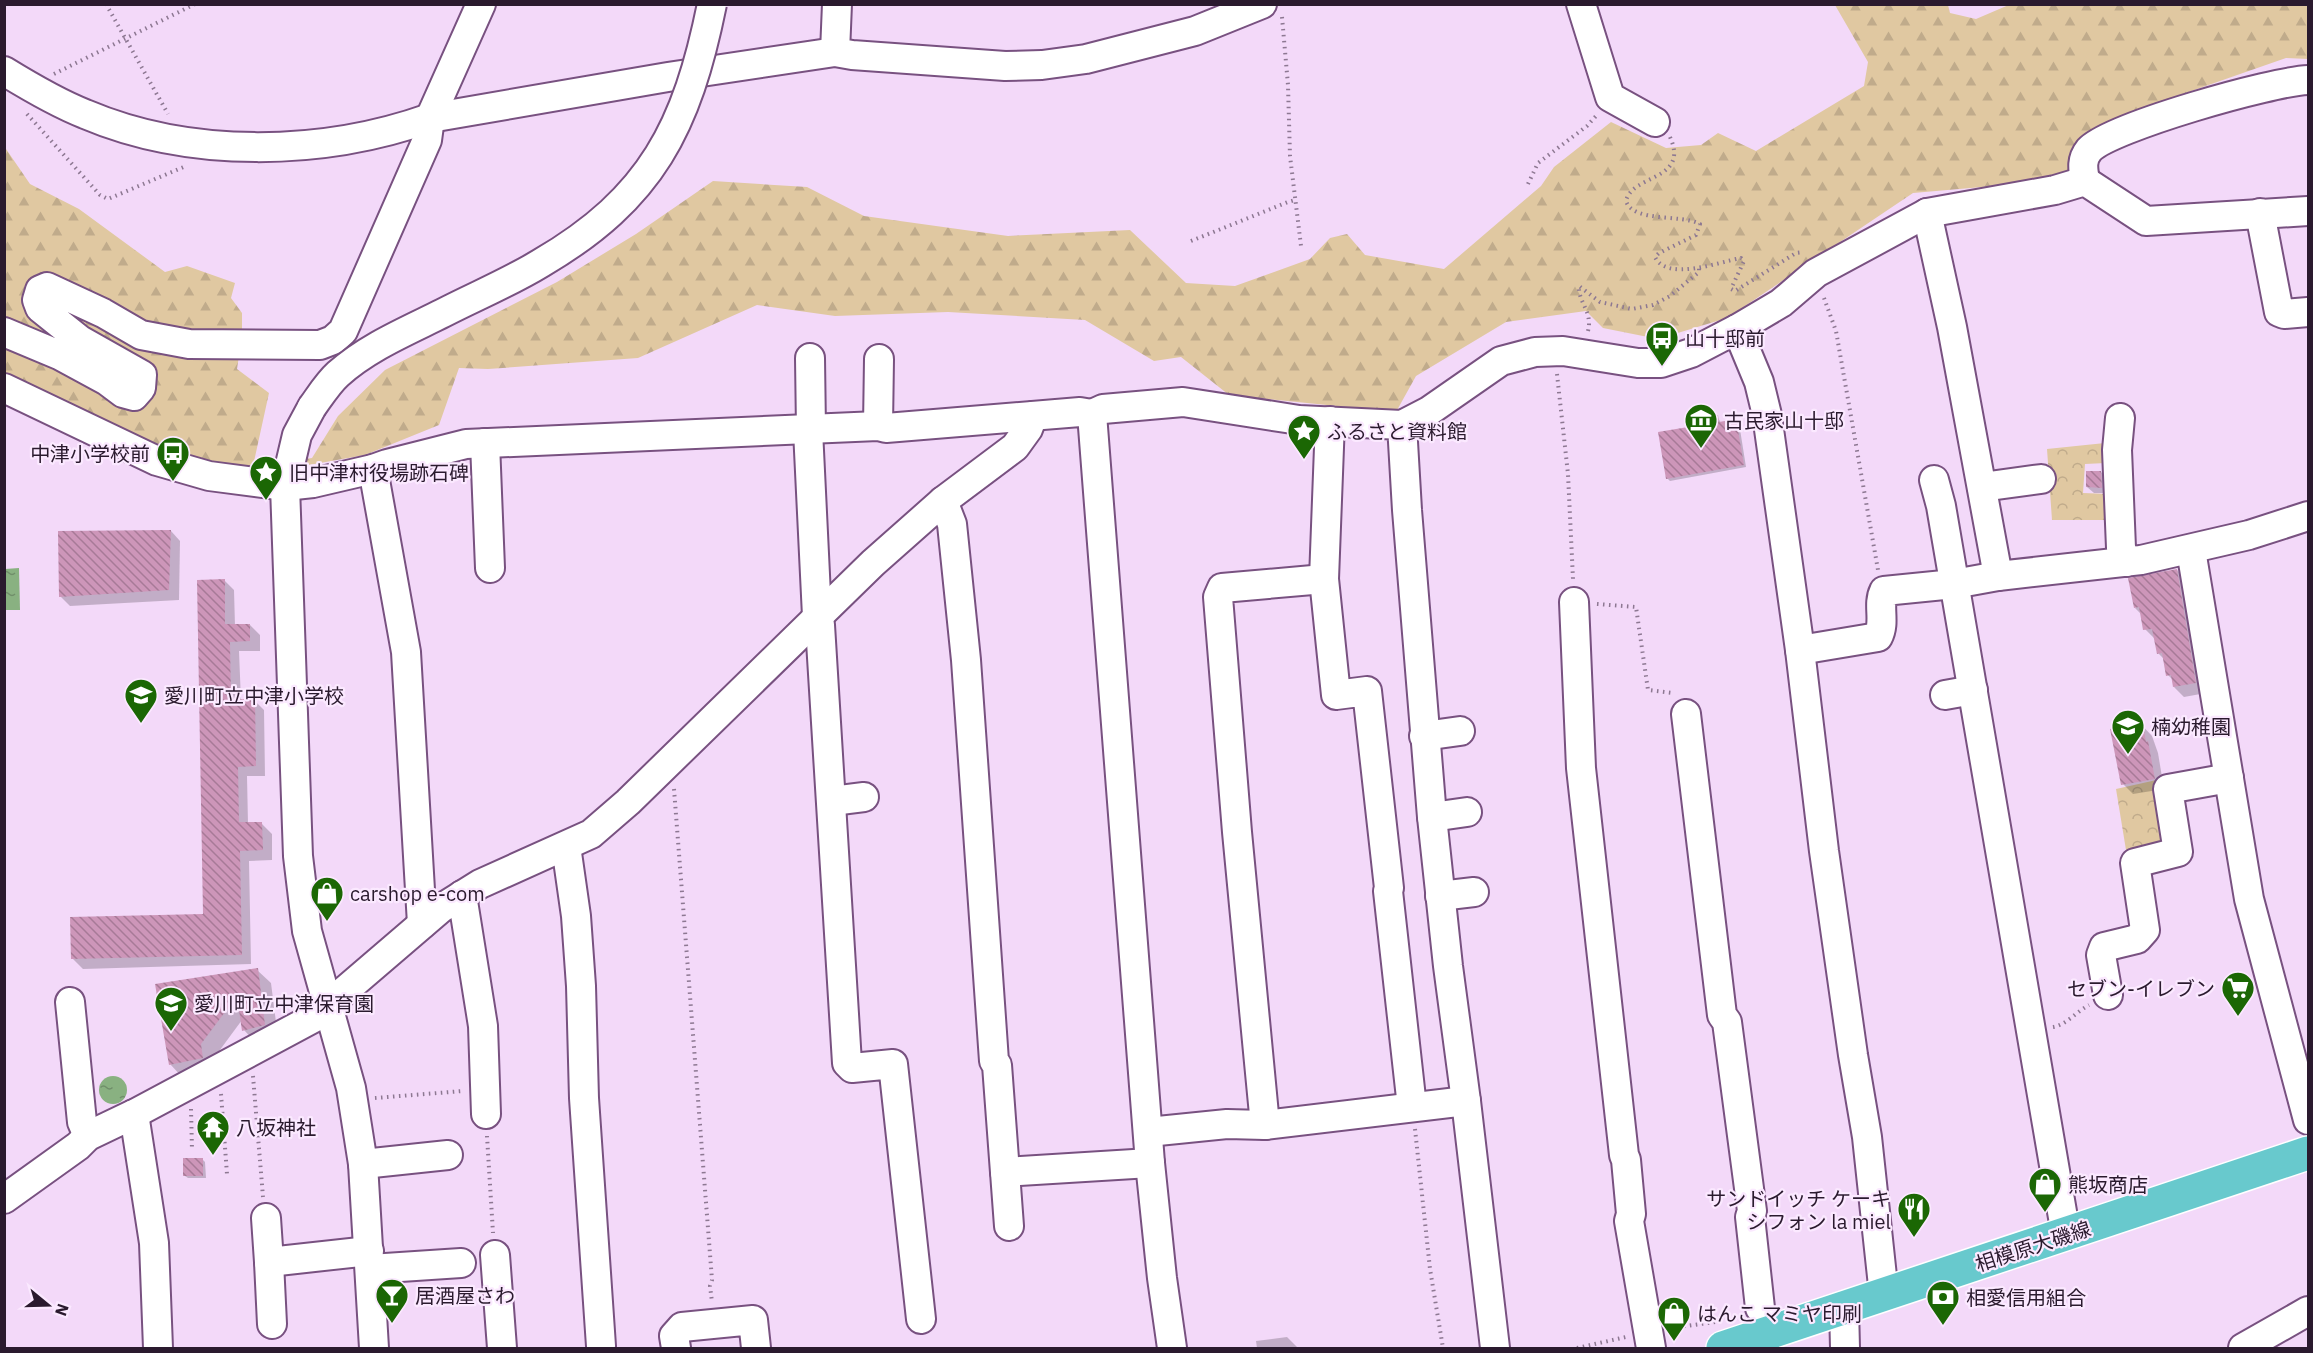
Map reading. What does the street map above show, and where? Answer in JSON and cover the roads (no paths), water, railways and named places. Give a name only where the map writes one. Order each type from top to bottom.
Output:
[{"type":"main road","name":"相模原大磯線","points":[[1723,1348],[2308,1154]]},
{"type":"street","points":[[4,332],[59,355],[107,381],[123,393],[134,396],[141,388],[142,375],[80,340],[40,308],[37,300],[40,290],[47,287],[57,290],[141,335],[189,344],[320,345],[333,340],[343,331],[359,295],[427,140],[430,118],[481,4]]},
{"type":"street","points":[[374,1348],[363,1164],[353,1100],[307,931],[298,856],[285,486],[297,435],[312,406],[336,375],[377,346],[541,263],[598,224],[633,192],[662,152],[686,101],[702,53],[712,4]]},
{"type":"street","points":[[835,52],[837,4]]},
{"type":"street","points":[[1581,4],[1610,97],[1655,122]]},
{"type":"street","points":[[4,70],[27,99],[137,131],[192,141],[247,147],[310,146],[401,129],[430,118],[668,77],[835,52],[982,64],[1042,65],[1086,59],[1272,10]]},
{"type":"street","points":[[2085,181],[2083,162],[2090,149],[2119,133],[2183,110],[2308,80]]},
{"type":"street","points":[[7,384],[157,461],[209,476],[285,486],[313,483],[466,444],[878,426],[886,428],[1080,411],[1092,414],[1103,409],[1183,402],[1299,420],[1402,425],[1429,411],[1501,361],[1535,352],[1563,351],[1638,363],[1661,363],[1691,353],[1781,303],[1814,262],[1927,213],[2055,190],[2085,181],[2146,221],[2308,211]]},
{"type":"street","points":[[1927,213],[1952,327],[1998,576]]},
{"type":"street","points":[[2260,213],[2279,312],[2284,314],[2308,312]]},
{"type":"street","points":[[1737,329],[1759,382],[1767,415],[1800,650],[1824,851],[1867,1137],[1884,1295]]},
{"type":"street","points":[[878,426],[879,359]]},
{"type":"street","points":[[814,362],[809,430],[817,616],[820,625],[832,801],[847,1063],[852,1068],[903,1063],[914,1187],[915,1307]]},
{"type":"street","points":[[1092,414],[1115,857],[1148,1132],[1162,1278],[1172,1348]]},
{"type":"street","points":[[4,1199],[78,1146],[88,1136],[134,1114],[323,1013],[328,1005],[422,924],[462,895],[490,879],[591,834],[672,759],[873,563],[943,501],[1015,447],[1028,429],[1033,416]]},
{"type":"street","points":[[1330,421],[1324,579],[1336,695],[1367,691],[1412,1107]]},
{"type":"street","points":[[1402,425],[1432,817],[1495,1348]]},
{"type":"street","points":[[2125,430],[2121,548],[2126,562]]},
{"type":"street","points":[[485,443],[494,556]]},
{"type":"street","points":[[373,469],[406,652],[422,924]]},
{"type":"street","points":[[1982,487],[2041,479]]},
{"type":"street","points":[[1934,480],[1941,506],[2066,1235]]},
{"type":"street","points":[[943,501],[952,525],[966,660],[994,1061],[997,1065],[1009,1226]]},
{"type":"street","points":[[1800,650],[1878,637],[1882,629],[1881,596],[1884,591],[2126,562],[2191,550],[2308,516]]},
{"type":"street","points":[[2191,550],[2249,899],[2308,1120]]},
{"type":"street","points":[[1265,1125],[1238,843],[1218,597],[1222,588],[1324,579]]},
{"type":"street","points":[[1574,602],[1581,768],[1634,1189],[1629,1221],[1651,1348]]},
{"type":"street","points":[[1945,695],[1973,690]]},
{"type":"street","points":[[1686,714],[1689,814],[1722,1016],[1727,1022],[1752,1210],[1750,1217],[1760,1308]]},
{"type":"street","points":[[1424,736],[1460,731]]},
{"type":"street","points":[[2108,995],[2101,955],[2104,947],[2137,939],[2145,930],[2128,853],[2178,852],[2168,789],[2229,778]]},
{"type":"street","points":[[832,801],[864,797]]},
{"type":"street","points":[[1432,817],[1467,812]]},
{"type":"street","points":[[566,846],[576,916],[581,986],[584,1098],[601,1346]]},
{"type":"street","points":[[1440,896],[1474,892]]},
{"type":"street","points":[[462,895],[483,1026],[485,1102]]},
{"type":"street","points":[[70,1002],[82,1122],[88,1136]]},
{"type":"street","points":[[1148,1132],[1227,1124],[1265,1125],[1466,1101]]},
{"type":"street","points":[[134,1114],[154,1243],[158,1348]]},
{"type":"street","points":[[363,1164],[448,1155]]},
{"type":"street","points":[[1005,1172],[1150,1163]]},
{"type":"street","points":[[266,1218],[272,1324]]},
{"type":"street","points":[[495,1255],[502,1345]]},
{"type":"street","points":[[269,1262],[369,1260],[452,1268]]},
{"type":"street","points":[[1844,1307],[1845,1348]]},
{"type":"street","points":[[2243,1348],[2308,1311]]},
{"type":"street","points":[[676,1348],[674,1336],[682,1327],[753,1320],[756,1348]]},
{"type":"water","points":[[19,568],[20,610],[5,610],[5,569]]},
{"type":"water","points":[[113,1076],[123,1080],[127,1090],[123,1100],[113,1104],[103,1100],[99,1090],[103,1080]]},
{"type":"place","name":"山十邸前","points":[[1662,367]]},
{"type":"place","name":"古民家山十邸","points":[[1701,449]]},
{"type":"place","name":"ふるさと資料館","points":[[1304,460]]},
{"type":"place","name":"中津小学校前","points":[[173,482]]},
{"type":"place","name":"旧中津村役場跡石碑","points":[[266,501]]},
{"type":"place","name":"愛川町立中津小学校","points":[[141,724]]},
{"type":"place","name":"楠幼稚園","points":[[2128,755]]},
{"type":"place","name":"carshop e-com","points":[[327,922]]},
{"type":"place","name":"セブン-イレブン","points":[[2238,1017]]},
{"type":"place","name":"愛川町立中津保育園","points":[[171,1032]]},
{"type":"place","name":"八坂神社","points":[[213,1156]]},
{"type":"place","name":"熊坂商店","points":[[2045,1213]]},
{"type":"place","name":"サンドイッチ ケーキ シフォン la miel","points":[[1914,1238]]},
{"type":"place","name":"居酒屋さわ","points":[[392,1324]]},
{"type":"place","name":"相愛信用組合","points":[[1943,1326]]},
{"type":"place","name":"はんこ マミヤ印刷","points":[[1674,1342]]}]
